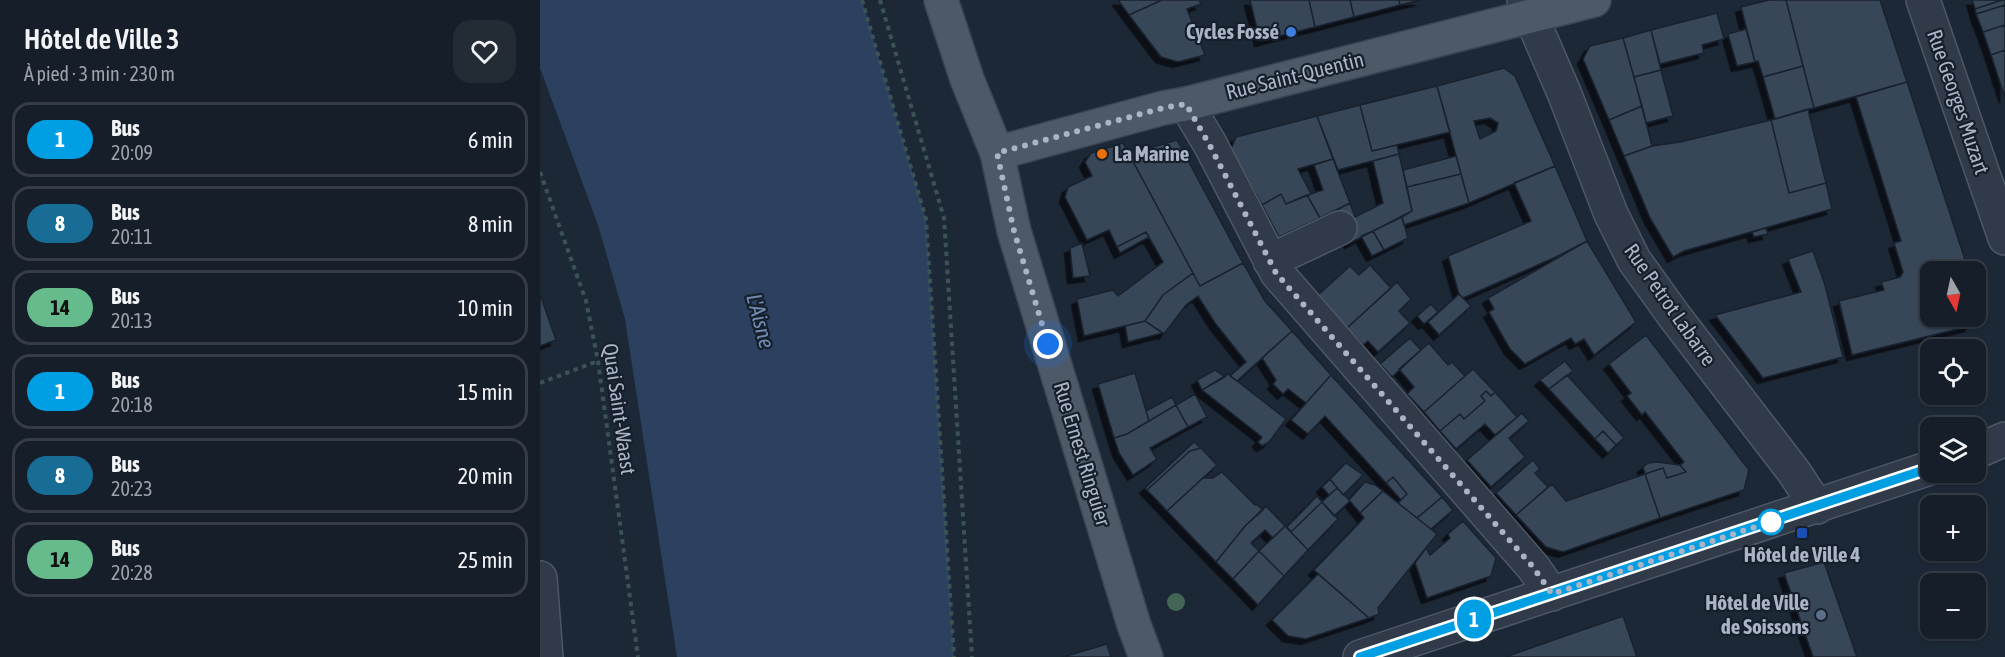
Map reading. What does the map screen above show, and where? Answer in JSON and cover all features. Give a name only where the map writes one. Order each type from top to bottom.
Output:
[{"type":"main road","name":"Rue Ernest Ringuier","points":[[941,0],[997,153],[1014,231],[1134,626],[1146,657]]},
{"type":"main road","name":"Rue Saint-Quentin","points":[[997,153],[1527,8],[1594,0]]},
{"type":"street","name":"Rue Georges Muzart","points":[[1923,0],[2005,238]]},
{"type":"street","name":"Rue Petrot Labarre","points":[[1527,8],[1565,95],[1611,213],[1634,260],[1794,472],[1817,507]]},
{"type":"street","points":[[1174,106],[1209,144],[1276,273],[1533,567],[1552,594]]},
{"type":"street","points":[[1270,261],[1340,228]]},
{"type":"street","points":[[1986,448],[2005,439]]},
{"type":"street","points":[[1360,657],[1920,471]]},
{"type":"street","points":[[540,578],[546,657]]},
{"type":"path","points":[[862,0],[926,219],[954,657]]},
{"type":"path","points":[[880,0],[944,218],[972,657]]},
{"type":"path","name":"Quai Saint-Waast","points":[[540,172],[586,301],[598,361],[638,657]]},
{"type":"path","points":[[540,382],[598,361]]},
{"type":"water","name":"L'Aisne","points":[[540,0],[862,0],[926,219],[954,657],[677,657],[625,319],[598,225],[540,68]]},
{"type":"building","points":[[1118,0],[1162,0],[1129,15]]},
{"type":"building","points":[[1162,0],[1199,0],[1201,4],[1187,9],[1205,55],[1178,62],[1161,57],[1129,15]]},
{"type":"building","points":[[1250,0],[1309,0],[1315,27],[1260,41]]},
{"type":"building","points":[[1309,0],[1350,0],[1354,17],[1315,27]]},
{"type":"building","points":[[1350,0],[1399,0],[1400,5],[1354,17]]},
{"type":"building","points":[[1399,0],[1421,0],[1400,5]]},
{"type":"building","points":[[1769,0],[1786,0],[1803,66],[1763,77],[1758,61],[1755,62],[1741,7]]},
{"type":"building","points":[[1786,0],[1880,0],[1907,82],[1814,108]]},
{"type":"building","points":[[1972,0],[2002,0],[1975,9]]},
{"type":"building","points":[[2005,0],[2005,5],[1976,14],[1975,9]]},
{"type":"building","points":[[2005,5],[2005,25],[1983,32],[1976,14]]},
{"type":"building","points":[[1717,13],[1724,39],[1702,45],[1704,53],[1660,64],[1651,30]]},
{"type":"building","points":[[2005,25],[2005,50],[1991,55],[1983,32]]},
{"type":"building","points":[[1746,29],[1755,62],[1737,66],[1728,34]]},
{"type":"building","points":[[1651,30],[1661,70],[1634,77],[1623,38]]},
{"type":"building","points":[[1623,38],[1642,106],[1609,120],[1583,59],[1590,46]]},
{"type":"building","points":[[2005,50],[2005,98],[1991,55]]},
{"type":"building","points":[[1803,66],[1814,108],[1775,119],[1763,77]]},
{"type":"building","points":[[1504,68],[1515,76],[1555,166],[1469,203],[1437,86]],"holes":[[[1490,118],[1498,123],[1496,131],[1480,139],[1474,121]]]},
{"type":"building","points":[[1661,70],[1673,116],[1646,123],[1634,77]]},
{"type":"building","points":[[1907,82],[1965,261],[1920,261],[1920,327],[1966,327],[1852,355],[1839,301],[1884,290],[1881,282],[1900,277],[1903,272],[1894,243],[1901,241],[1856,97]]},
{"type":"building","points":[[1437,86],[1450,132],[1372,151],[1360,105]]},
{"type":"building","points":[[1360,105],[1372,151],[1397,145],[1399,154],[1338,170],[1317,116]]},
{"type":"building","points":[[1642,106],[1652,146],[1624,156],[1609,120]]},
{"type":"building","points":[[1808,109],[1826,183],[1789,193],[1771,120]]},
{"type":"building","points":[[1317,116],[1333,159],[1298,169],[1311,194],[1286,204],[1281,194],[1262,205],[1231,149],[1236,137]]},
{"type":"building","points":[[1771,120],[1789,193],[1826,183],[1832,209],[1684,251],[1673,257],[1650,218],[1624,156],[1652,146],[1680,142]]},
{"type":"building","points":[[1177,140],[1243,263],[1200,286],[1129,154]]},
{"type":"building","points":[[1123,143],[1193,273],[1163,295],[1145,321],[1084,336],[1077,299],[1113,290],[1118,296],[1163,262],[1146,232],[1117,247],[1109,230],[1087,240],[1065,197],[1068,187],[1092,176],[1085,162],[1091,153]]},
{"type":"building","points":[[1399,154],[1412,211],[1350,243],[1335,211],[1350,203],[1355,217],[1383,203],[1373,161]]},
{"type":"building","points":[[1456,156],[1461,174],[1407,187],[1403,170]]},
{"type":"building","points":[[1333,159],[1350,203],[1320,218],[1307,195],[1323,190],[1314,165]]},
{"type":"building","points":[[1555,166],[1587,241],[1463,298],[1459,294],[1448,256],[1531,221],[1514,183]]},
{"type":"building","points":[[1461,174],[1469,203],[1404,225],[1402,217],[1412,211],[1407,187]]},
{"type":"building","points":[[1281,194],[1286,204],[1307,195],[1320,218],[1279,237],[1262,205]]},
{"type":"building","points":[[1402,217],[1408,238],[1384,250],[1373,231]]},
{"type":"building","points":[[1766,228],[1768,234],[1754,237],[1752,232]]},
{"type":"building","points":[[1373,231],[1384,250],[1372,256],[1361,236]]},
{"type":"building","points":[[1146,232],[1149,237],[1120,253],[1117,247]]},
{"type":"building","points":[[1587,241],[1636,322],[1594,355],[1584,339],[1575,344],[1571,338],[1525,364],[1510,349],[1489,312],[1494,309],[1488,298]]},
{"type":"building","points":[[1082,243],[1090,276],[1073,278],[1070,248]]},
{"type":"building","points":[[1813,251],[1825,285],[1843,357],[1763,378],[1715,315],[1801,292],[1788,259]]},
{"type":"building","points":[[1243,263],[1265,301],[1292,331],[1237,381],[1230,376],[1246,362],[1215,323],[1198,296],[1186,305],[1164,334],[1145,321],[1163,295],[1193,273],[1200,286]]},
{"type":"building","points":[[1370,265],[1391,288],[1347,328],[1318,295],[1350,266],[1359,275]]},
{"type":"building","points":[[1397,282],[1411,299],[1399,311],[1410,323],[1378,352],[1368,341],[1363,345],[1347,328]]},
{"type":"building","points":[[540,294],[556,340],[540,346]]},
{"type":"building","points":[[1459,294],[1471,306],[1439,335],[1428,322]]},
{"type":"building","points":[[1431,304],[1438,312],[1424,324],[1417,316]]},
{"type":"building","points":[[1145,321],[1163,333],[1128,342],[1125,326]]},
{"type":"building","points":[[1292,331],[1331,375],[1306,403],[1288,389],[1283,394],[1273,384],[1276,380],[1262,358]]},
{"type":"building","points":[[1646,335],[1749,470],[1744,490],[1660,518],[1645,474],[1663,468],[1667,478],[1686,472],[1680,465],[1684,462],[1645,412],[1642,415],[1627,396],[1631,393],[1609,364]]},
{"type":"building","points":[[1410,338],[1421,350],[1392,377],[1380,364]]},
{"type":"building","points":[[1429,343],[1448,365],[1452,362],[1465,376],[1424,412],[1407,394],[1414,387],[1399,369]]},
{"type":"building","points":[[1565,361],[1573,371],[1549,389],[1540,380]]},
{"type":"building","points":[[1473,369],[1495,392],[1491,396],[1486,391],[1481,396],[1485,401],[1464,419],[1460,414],[1440,431],[1424,412]]},
{"type":"building","points":[[1215,370],[1225,377],[1202,390],[1197,380]]},
{"type":"building","points":[[1135,373],[1149,421],[1127,434],[1114,438],[1098,384]]},
{"type":"building","points":[[1228,374],[1286,419],[1269,442],[1262,446],[1258,442],[1262,437],[1202,390]]},
{"type":"building","points":[[1331,375],[1442,497],[1417,518],[1398,503],[1407,494],[1393,477],[1386,483],[1325,416],[1308,434],[1291,420]]},
{"type":"building","points":[[1567,375],[1624,438],[1616,445],[1603,431],[1595,439],[1549,389]]},
{"type":"building","points":[[1486,391],[1491,396],[1495,392],[1517,417],[1495,435],[1485,424],[1456,449],[1440,431],[1460,414],[1464,419],[1485,401],[1481,396]]},
{"type":"building","points":[[1195,394],[1207,417],[1188,427],[1176,405]]},
{"type":"building","points":[[1172,397],[1176,405],[1149,421],[1146,411]]},
{"type":"building","points":[[1176,405],[1188,427],[1150,448],[1157,459],[1133,475],[1119,453],[1114,438],[1127,434]]},
{"type":"building","points":[[1522,413],[1529,421],[1509,438],[1525,457],[1491,487],[1467,460]]},
{"type":"building","points":[[1603,431],[1616,445],[1608,453],[1595,439]]},
{"type":"building","points":[[1194,442],[1201,448],[1190,451],[1147,490],[1145,488]]},
{"type":"building","points":[[1201,448],[1217,465],[1167,511],[1147,490],[1190,451]]},
{"type":"building","points":[[1533,460],[1540,469],[1535,473],[1548,487],[1516,515],[1496,493]]},
{"type":"building","points":[[1346,463],[1363,475],[1343,495],[1330,479]]},
{"type":"building","points":[[1648,463],[1680,465],[1686,472],[1667,478],[1663,468],[1645,474],[1643,467]]},
{"type":"building","points":[[1222,472],[1263,510],[1245,526],[1216,562],[1167,511],[1203,478],[1213,478]]},
{"type":"building","points":[[1645,474],[1660,518],[1563,552],[1546,547],[1516,515],[1552,484],[1566,501]]},
{"type":"building","points":[[1393,477],[1407,494],[1401,500],[1386,483]]},
{"type":"building","points":[[1330,479],[1337,488],[1329,495],[1322,487]]},
{"type":"building","points":[[1365,482],[1383,491],[1360,513],[1350,501],[1334,516],[1322,502],[1337,488],[1349,500]]},
{"type":"building","points":[[1383,491],[1437,534],[1378,608],[1379,614],[1369,618],[1314,570],[1364,518],[1360,513]]},
{"type":"building","points":[[1317,496],[1322,502],[1291,532],[1287,527]]},
{"type":"building","points":[[1442,497],[1453,510],[1431,529],[1417,518]]},
{"type":"building","points":[[1322,502],[1338,519],[1308,550],[1291,532]]},
{"type":"building","points":[[1266,506],[1285,526],[1273,538],[1265,530],[1251,543],[1259,551],[1233,579],[1216,562],[1245,526]]},
{"type":"building","points":[[1463,521],[1496,558],[1491,576],[1427,598],[1415,563],[1426,548],[1430,555],[1450,538],[1448,534]]},
{"type":"building","points":[[1285,526],[1308,550],[1284,576],[1259,551]]},
{"type":"building","points":[[1259,551],[1284,576],[1258,605],[1233,579]]},
{"type":"building","name":"Hôtel de Ville de Soissons","points":[[1824,562],[1857,657],[1813,657],[1784,573]]},
{"type":"building","points":[[1318,574],[1369,618],[1306,639],[1288,636],[1272,620]]},
{"type":"building","points":[[1623,616],[1637,657],[1505,657],[1562,637]]},
{"type":"building","points":[[1107,644],[1111,657],[1063,657]]},
{"type":"bus line","name":"1","points":[[1360,657],[1920,471]]},
{"type":"place","name":"Cycles Fossé","points":[[1291,32]]},
{"type":"place","name":"La Marine","points":[[1102,154]]},
{"type":"place","name":"Hôtel de Ville 4","points":[[1802,533]]},
{"type":"place","name":"Hôtel de Ville de Soissons","points":[[1821,615]]},
{"type":"route","points":[[1048,344],[1014,231],[997,153],[1163,108],[1186,104],[1276,273],[1533,567],[1552,594],[1773,521],[1771,522]]}]
